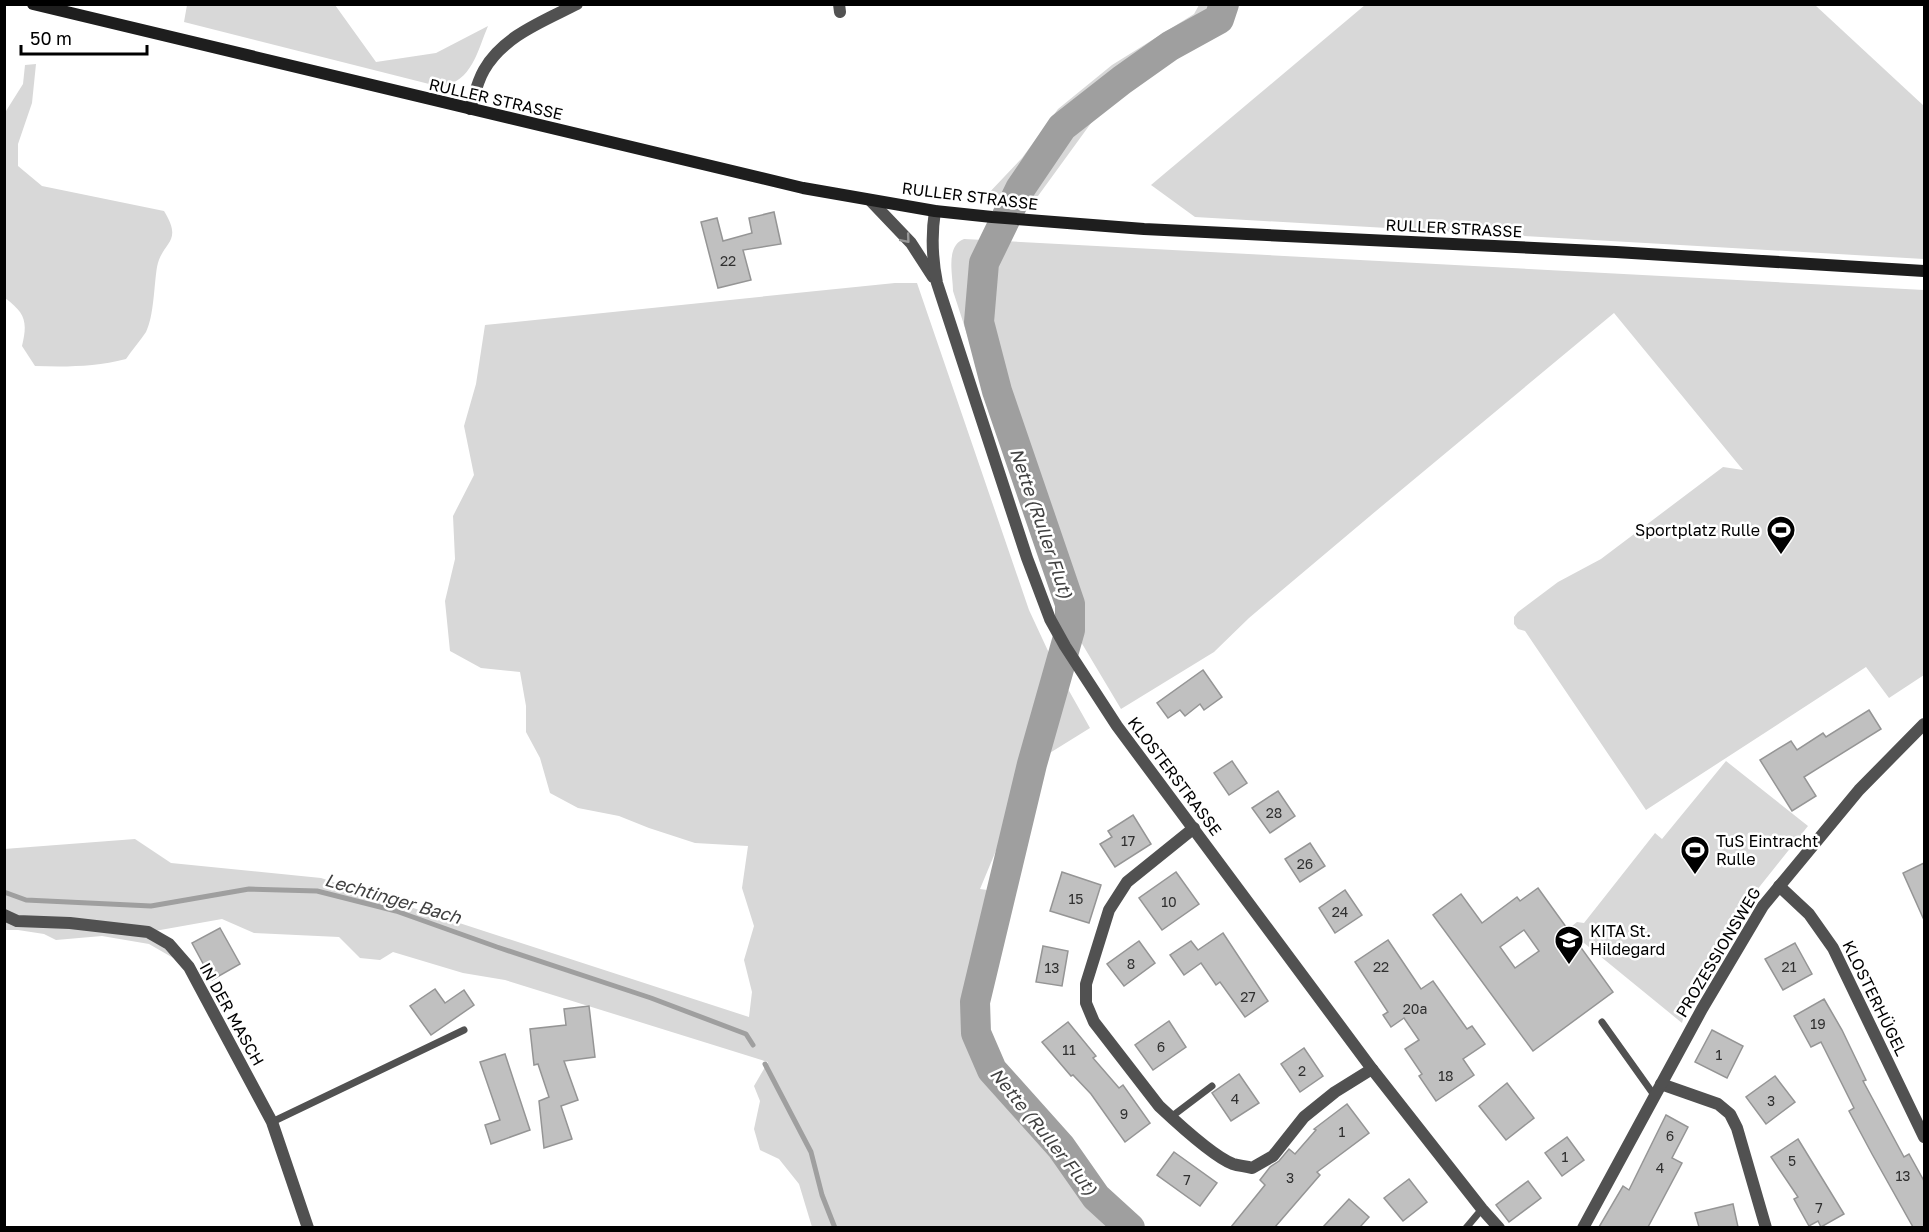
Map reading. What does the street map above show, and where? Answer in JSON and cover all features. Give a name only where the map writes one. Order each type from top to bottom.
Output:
[{"type":"main road","name":"RULLER STRASSE","points":[[33,4],[802,188],[935,211],[1144,229],[1616,252],[1924,271]]},
{"type":"street","points":[[470,110],[482,73],[493,55],[512,39],[535,25],[577,4]]},
{"type":"street","name":"KLOSTERSTRASSE","points":[[870,200],[910,243],[937,283]]},
{"type":"street","name":"KLOSTERSTRASSE","points":[[935,211],[932,227],[932,255],[937,283],[1026,558],[1050,619],[1117,726],[1372,1069],[1482,1209],[1499,1227]]},
{"type":"street","name":"PROZESSIONSWEG","points":[[1583,1227],[1741,939],[1763,906],[1858,790],[1924,724]]},
{"type":"street","points":[[1194,828],[1127,882],[1109,910],[1086,984],[1086,1003],[1094,1022],[1159,1106],[1205,1145],[1232,1163],[1252,1168],[1273,1156],[1304,1117],[1335,1092],[1372,1069]]},
{"type":"street","name":"KLOSTERHÜGEL","points":[[1779,886],[1809,914],[1833,948],[1924,1137]]},
{"type":"street","name":"IN DER MASCH","points":[[4,915],[17,921],[70,923],[148,932],[170,944],[189,967],[272,1122],[308,1227]]},
{"type":"street","points":[[1661,1084],[1718,1104],[1730,1114],[1737,1128],[1766,1227]]},
{"type":"lane","points":[[1602,1022],[1654,1095]]},
{"type":"lane","points":[[272,1122],[464,1030]]},
{"type":"lane","points":[[1171,1117],[1212,1086]]},
{"type":"lane","points":[[1466,1227],[1482,1209]]},
{"type":"shaded area","points":[[187,5],[335,5],[376,62],[436,53],[488,26],[467,72],[460,79],[441,87],[184,22]]},
{"type":"shaded area","points":[[1199,5],[1224,5],[1219,19],[1193,41],[1110,97],[1038,196],[986,196],[1022,158],[1058,109],[1112,65],[1194,14]]},
{"type":"shaded area","points":[[1365,5],[1815,5],[1924,106],[1924,259],[1195,217],[1151,185]]},
{"type":"shaded area","points":[[36,64],[32,103],[18,144],[18,166],[42,186],[164,211],[170,222],[172,236],[157,267],[149,325],[126,359],[80,366],[35,366],[22,346],[25,324],[21,313],[5,298],[6,111],[23,84],[25,65]]},
{"type":"shaded area","points":[[964,239],[1924,290],[1924,675],[1889,698],[1866,667],[1646,810],[1525,631],[1518,629],[1514,624],[1514,617],[1518,612],[1558,582],[1601,559],[1723,467],[1743,470],[1614,313],[1249,618],[1214,652],[1121,709],[1050,590],[953,291],[952,254],[958,243]]},
{"type":"shaded area","points":[[895,283],[917,283],[1029,610],[1055,666],[1090,728],[1032,764],[980,889],[1002,892],[975,1002],[976,1033],[992,1070],[1061,1147],[1095,1212],[1108,1227],[812,1227],[799,1184],[779,1159],[760,1150],[754,1129],[760,1101],[754,1086],[768,1062],[505,980],[463,973],[393,952],[380,960],[360,958],[339,937],[254,933],[222,919],[149,932],[189,967],[149,944],[102,936],[56,940],[44,934],[5,930],[4,849],[135,839],[171,863],[321,878],[749,1017],[752,992],[744,960],[754,926],[742,888],[748,846],[695,843],[619,816],[578,808],[550,793],[540,758],[526,732],[526,706],[520,672],[481,668],[450,651],[445,601],[455,559],[453,516],[474,475],[464,426],[476,384],[485,325]]},
{"type":"shaded area","name":"TuS Eintracht Rulle","points":[[1726,761],[1808,826],[1737,915],[1684,1015],[1682,1023],[1573,934],[1572,926],[1577,922],[1584,923],[1655,833],[1662,839]]},
{"type":"building","points":[[774,212],[781,244],[743,250],[751,280],[718,288],[701,222],[717,218],[723,241],[752,233],[749,218]]},
{"type":"building","points":[[1203,670],[1222,697],[1204,710],[1200,704],[1185,716],[1180,710],[1168,718],[1157,703]]},
{"type":"building","points":[[1869,710],[1881,729],[1804,777],[1816,796],[1792,811],[1760,760],[1791,741],[1797,750],[1823,733],[1826,737]]},
{"type":"building","points":[[1232,761],[1247,783],[1229,795],[1214,773]]},
{"type":"building","points":[[1278,791],[1295,816],[1270,833],[1252,808]]},
{"type":"building","points":[[1133,815],[1151,844],[1115,867],[1100,844],[1112,837],[1108,831]]},
{"type":"building","points":[[1310,843],[1325,866],[1300,882],[1285,859]]},
{"type":"building","points":[[1924,863],[1924,920],[1903,873]]},
{"type":"building","points":[[1062,872],[1101,885],[1089,923],[1050,911]]},
{"type":"building","points":[[1176,872],[1199,904],[1162,930],[1139,898]]},
{"type":"building","name":"KITA St. Hildegard","points":[[1538,888],[1613,992],[1533,1051],[1433,915],[1461,894],[1482,923],[1517,897],[1520,901]],"holes":[[[1524,930],[1539,951],[1515,968],[1500,947]]]},
{"type":"building","points":[[1345,890],[1362,915],[1335,933],[1319,908]]},
{"type":"building","points":[[220,928],[240,964],[212,980],[192,943]]},
{"type":"building","points":[[1223,933],[1268,1001],[1245,1017],[1220,982],[1216,985],[1201,963],[1184,975],[1170,955],[1191,941],[1198,950]]},
{"type":"building","points":[[1388,940],[1421,989],[1433,981],[1467,1029],[1472,1026],[1485,1044],[1463,1059],[1474,1075],[1436,1101],[1419,1076],[1422,1074],[1405,1049],[1419,1040],[1404,1018],[1391,1027],[1383,1015],[1388,1012],[1355,962]]},
{"type":"building","points":[[1139,941],[1155,963],[1124,986],[1107,964]]},
{"type":"building","points":[[1795,943],[1812,974],[1783,990],[1765,959]]},
{"type":"building","points":[[1043,946],[1068,951],[1062,986],[1036,982]]},
{"type":"building","points":[[435,989],[445,1003],[464,990],[474,1005],[431,1035],[410,1006]]},
{"type":"building","points":[[1824,999],[1866,1080],[1863,1081],[1904,1157],[1909,1154],[1924,1181],[1924,1227],[1913,1227],[1849,1111],[1854,1108],[1821,1042],[1811,1047],[1794,1016]]},
{"type":"building","points":[[589,1006],[595,1057],[564,1061],[578,1100],[561,1106],[572,1139],[544,1148],[539,1101],[549,1097],[538,1064],[534,1065],[530,1029],[566,1025],[564,1009]]},
{"type":"building","points":[[1169,1021],[1186,1047],[1153,1070],[1135,1045]]},
{"type":"building","points":[[1068,1022],[1096,1056],[1093,1058],[1119,1088],[1123,1085],[1150,1123],[1125,1142],[1091,1094],[1073,1075],[1071,1076],[1042,1042]]},
{"type":"building","points":[[1712,1030],[1743,1046],[1727,1078],[1695,1062]]},
{"type":"building","points":[[1304,1048],[1323,1076],[1300,1092],[1281,1064]]},
{"type":"building","points":[[505,1054],[530,1130],[491,1144],[485,1125],[500,1120],[480,1062]]},
{"type":"building","points":[[1239,1074],[1259,1103],[1231,1121],[1212,1093]]},
{"type":"building","points":[[1775,1076],[1795,1102],[1766,1124],[1746,1097]]},
{"type":"building","points":[[1507,1083],[1534,1118],[1506,1140],[1479,1106]]},
{"type":"building","points":[[1347,1104],[1369,1133],[1317,1172],[1320,1175],[1275,1227],[1231,1227],[1265,1185],[1260,1180],[1270,1167],[1279,1161],[1289,1149],[1295,1154],[1316,1130],[1314,1129]]},
{"type":"building","points":[[1666,1115],[1688,1127],[1672,1158],[1682,1163],[1648,1227],[1599,1227],[1623,1186],[1629,1190]]},
{"type":"building","points":[[1567,1137],[1584,1160],[1562,1176],[1545,1153]]},
{"type":"building","points":[[1798,1139],[1844,1214],[1821,1227],[1818,1221],[1809,1226],[1794,1199],[1798,1197],[1771,1157]]},
{"type":"building","points":[[1174,1152],[1217,1183],[1200,1206],[1157,1175]]},
{"type":"building","points":[[1409,1179],[1427,1202],[1403,1221],[1384,1198]]},
{"type":"building","points":[[1528,1181],[1541,1198],[1509,1222],[1496,1205]]},
{"type":"building","points":[[1349,1199],[1369,1217],[1360,1227],[1323,1227]]},
{"type":"building","points":[[1733,1204],[1738,1227],[1699,1227],[1695,1213]]},
{"type":"waterway","name":"Nette (Ruller Flut)","points":[[1130,1228],[1096,1197],[1061,1147],[992,1070],[976,1033],[975,1002],[1032,764],[1070,630],[1070,604],[997,391],[979,322],[984,263],[1020,189],[1062,127],[1170,46],[1219,19],[1224,4]]},
{"type":"waterway","name":"Lechtinger Bach","points":[[4,892],[26,900],[151,906],[249,889],[317,891],[396,911],[651,998],[746,1034],[753,1045]]},
{"type":"waterway","name":"Lechtinger Bach","points":[[765,1064],[811,1152],[822,1195],[835,1228]]},
{"type":"place","name":"Sportplatz Rulle","points":[[1781,556]]},
{"type":"place","name":"TuS Eintracht Rulle","points":[[1695,876]]},
{"type":"place","name":"KITA St. Hildegard","points":[[1569,966]]}]
